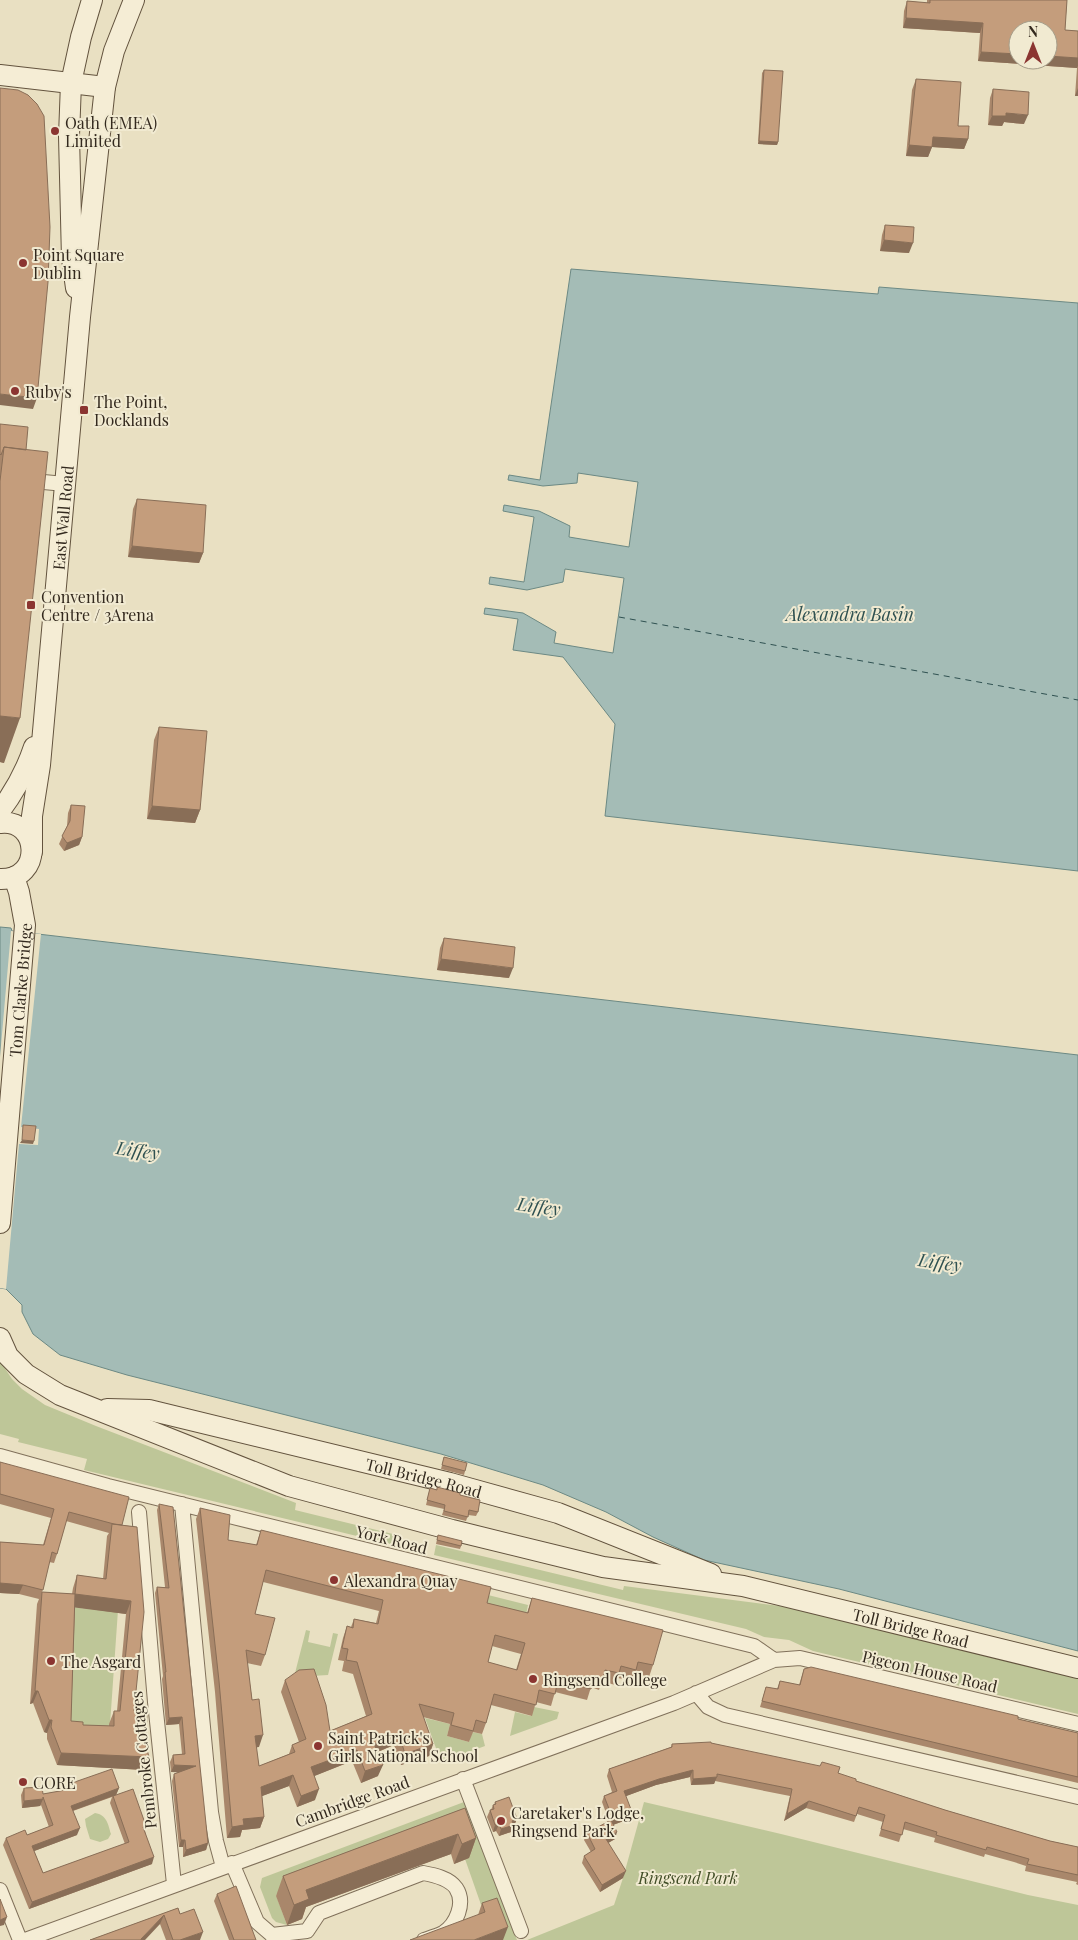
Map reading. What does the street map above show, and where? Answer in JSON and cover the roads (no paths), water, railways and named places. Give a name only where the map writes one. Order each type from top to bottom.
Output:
[{"type":"main road","name":"East Wall Road","points":[[80,317],[72,259],[69,136],[71,83],[92,0]]},
{"type":"main road","name":"East Wall Road","points":[[32,852],[32,816],[40,765],[80,317],[105,88],[114,51],[134,0]]},
{"type":"main road","points":[[0,75],[105,88]]},
{"type":"main road","name":"East Wall Road","points":[[0,811],[21,779],[44,718]]},
{"type":"main road","points":[[0,823],[12,824],[24,831],[32,844],[28,865],[4,879]]},
{"type":"main road","name":"Tom Clarke Bridge","points":[[0,1223],[25,925],[19,892],[4,879]]},
{"type":"main road","name":"Toll Bridge Road","points":[[0,1338],[8,1356],[26,1374],[60,1395],[299,1489],[452,1530],[603,1567],[743,1586],[1078,1668]]},
{"type":"main road","name":"Toll Bridge Road","points":[[95,1409],[149,1410],[450,1483],[558,1513],[743,1586]]},
{"type":"street","points":[[0,478],[65,484]]},
{"type":"street","name":"York Road","points":[[0,1456],[182,1507],[754,1646],[774,1660]]},
{"type":"street","points":[[182,1507],[216,1841],[258,1922],[273,1937],[310,1936],[319,1913],[423,1873],[440,1877],[456,1888],[460,1904],[456,1921],[443,1933],[424,1940]]},
{"type":"street","name":"Pembroke Cottages","points":[[139,1512],[155,1702],[174,1884]]},
{"type":"street","name":"Pigeon House Road","points":[[774,1660],[800,1658],[1078,1724]]},
{"type":"street","name":"Cambridge Road","points":[[25,1940],[174,1884],[614,1725],[774,1660]]},
{"type":"street","points":[[696,1693],[708,1707],[724,1715],[1078,1797]]},
{"type":"street","points":[[463,1779],[520,1931]]},
{"type":"street","points":[[0,1890],[20,1940]]},
{"type":"water","name":"Alexandra Basin","points":[[571,269],[878,294],[879,287],[1078,303],[1078,871],[605,816],[615,724],[563,657],[513,650],[518,619],[484,614],[485,608],[523,613],[556,632],[554,643],[613,653],[624,578],[565,569],[563,582],[527,590],[489,584],[490,577],[524,582],[534,517],[503,511],[504,505],[539,511],[570,526],[569,537],[629,547],[638,482],[578,473],[577,483],[543,486],[508,480],[509,475],[540,480]]},
{"type":"water","name":"Liffey","points":[[0,927],[11,928],[12,931],[1078,1055],[1078,1651],[839,1589],[704,1560],[653,1537],[606,1512],[543,1485],[441,1454],[127,1375],[60,1355],[33,1334],[22,1312],[22,1305],[6,1289],[0,1288]]},
{"type":"place","name":"Oath (EMEA) Limited","points":[[55,131]]},
{"type":"place","name":"Point Square Dublin","points":[[23,263]]},
{"type":"place","name":"Ruby's","points":[[15,391]]},
{"type":"place","name":"The Point, Docklands","points":[[84,410]]},
{"type":"place","name":"Convention Centre / 3Arena","points":[[31,605]]},
{"type":"place","name":"Alexandra Quay","points":[[334,1580]]},
{"type":"place","name":"The Asgard","points":[[51,1661]]},
{"type":"place","name":"Ringsend College","points":[[533,1679]]},
{"type":"place","name":"Saint Patrick's Girls National School","points":[[318,1746]]},
{"type":"place","name":"CORE","points":[[23,1782]]},
{"type":"place","name":"Caretaker's Lodge, Ringsend Park","points":[[501,1821]]},
{"type":"park label","name":"Ringsend Park","points":[[688,1877]]}]
